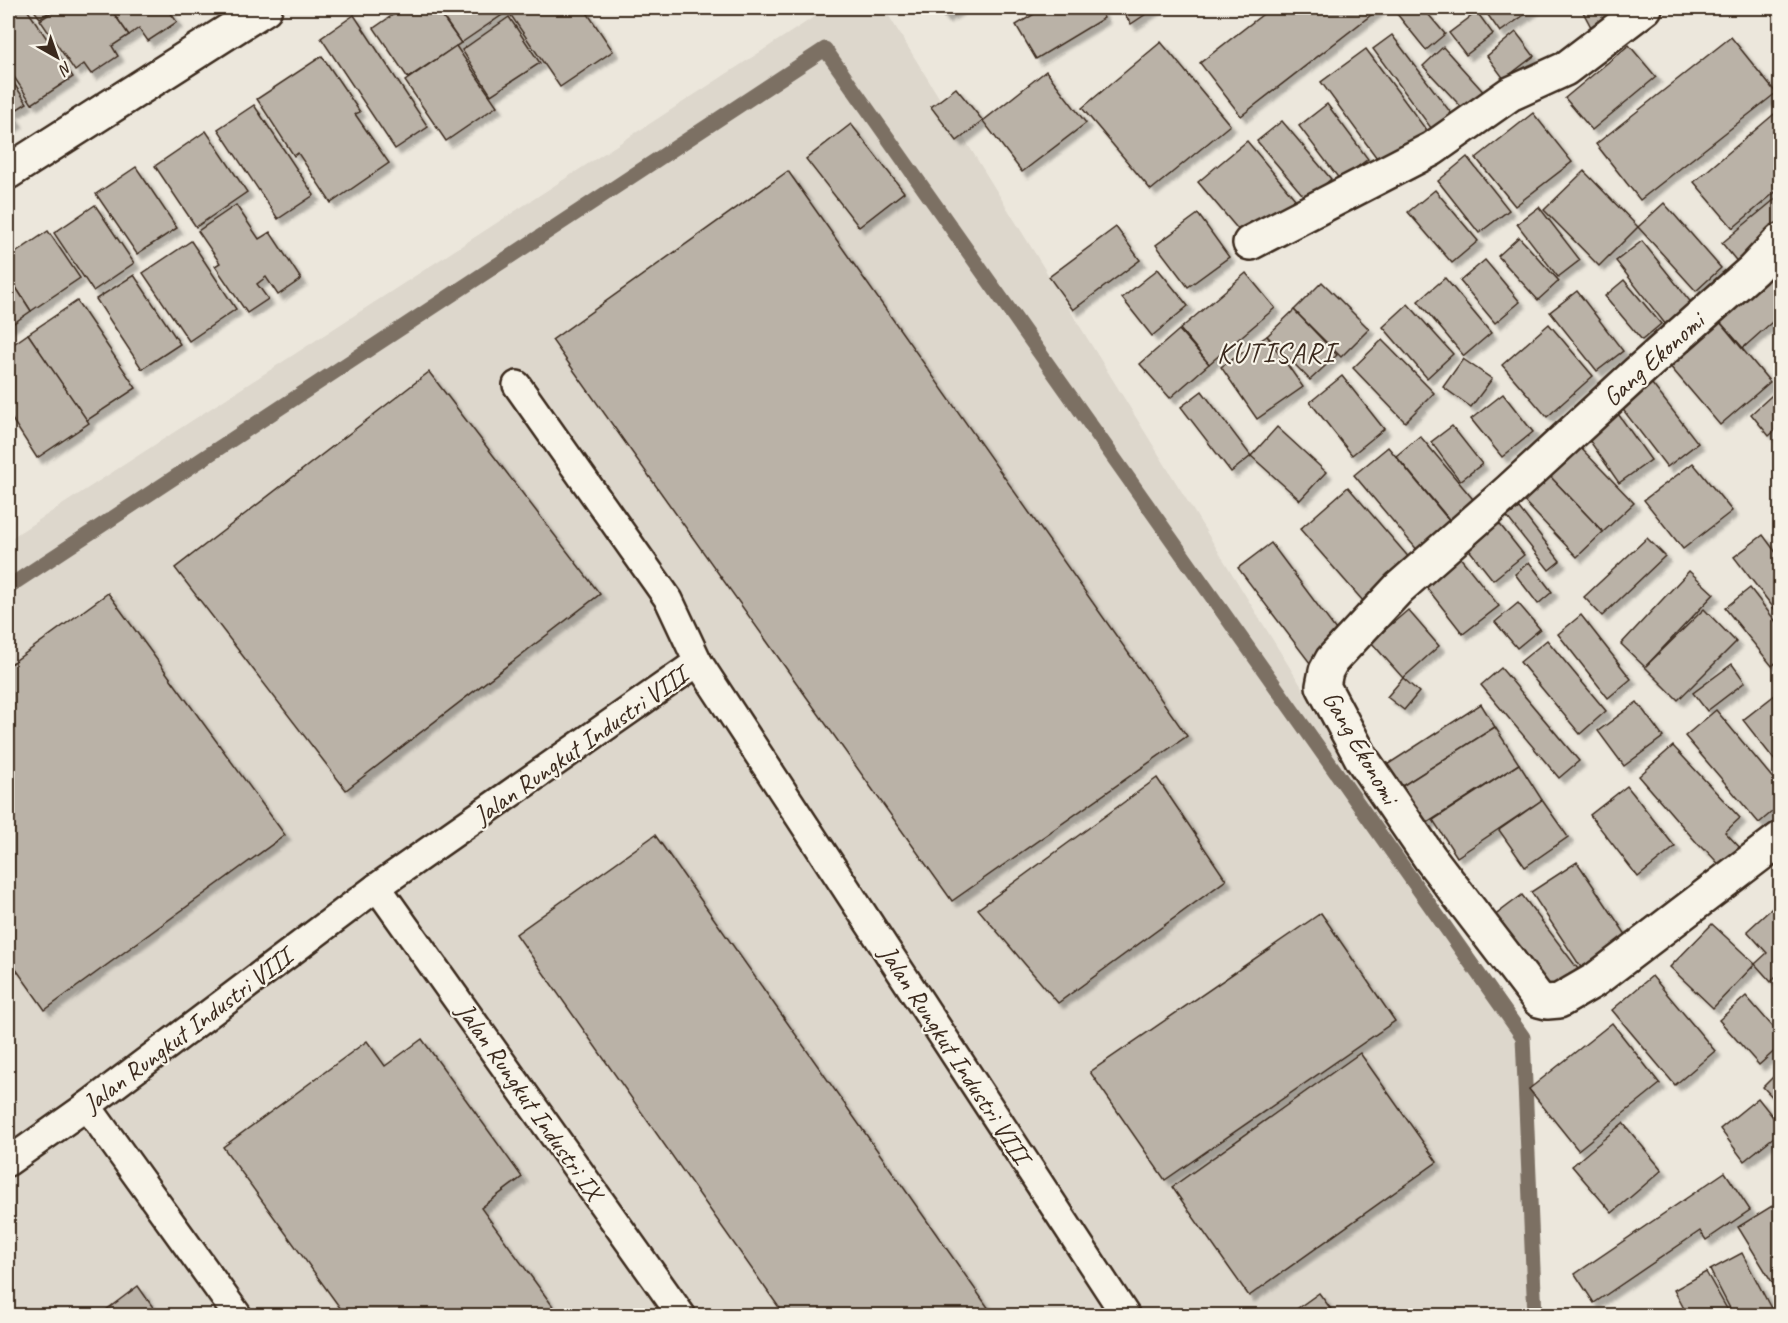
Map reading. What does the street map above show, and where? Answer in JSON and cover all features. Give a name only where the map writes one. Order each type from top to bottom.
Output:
[{"type":"street","points":[[8,172],[265,8]]},
{"type":"street","points":[[1250,243],[1432,149],[1510,94],[1565,69],[1645,8]]},
{"type":"street","name":"Gang Ekonomi","points":[[1780,241],[1753,270],[1399,588],[1332,660],[1326,671],[1323,686],[1362,759],[1430,858],[1539,1000],[1547,1002],[1559,1000],[1595,980],[1780,839]]},
{"type":"lane","points":[[517,385],[669,600],[698,662]]},
{"type":"lane","name":"Jalan Rungkut Industri VIII","points":[[8,1162],[87,1106],[377,887],[698,662],[1126,1316]]},
{"type":"lane","name":"Jalan Rungkut Industri IX","points":[[377,887],[682,1316]]},
{"type":"lane","points":[[87,1106],[238,1316]]},
{"type":"shaded area","points":[[828,8],[884,8],[1516,1035],[1530,1315],[8,1316],[8,540]]},
{"type":"building","points":[[8,8],[26,8],[73,77],[32,104],[8,68]]},
{"type":"building","points":[[32,8],[56,8],[40,18]]},
{"type":"building","points":[[59,8],[110,8],[129,35],[112,46],[118,56],[91,74],[84,64],[75,71],[40,20]]},
{"type":"building","points":[[110,8],[170,8],[168,9],[177,22],[148,41],[139,28],[129,35]]},
{"type":"building","points":[[403,8],[436,8],[461,43],[408,78],[374,28]]},
{"type":"building","points":[[437,8],[506,8],[508,11],[461,43]]},
{"type":"building","points":[[513,8],[584,8],[613,51],[560,87],[508,11]]},
{"type":"building","points":[[938,8],[959,8],[944,17]]},
{"type":"building","points":[[1044,8],[1098,8],[1104,18],[1036,59],[1016,25]]},
{"type":"building","points":[[1120,8],[1155,8],[1131,24]]},
{"type":"building","points":[[1271,8],[1380,8],[1241,116],[1200,63]]},
{"type":"building","points":[[1404,8],[1423,8],[1445,34],[1426,50],[1397,14]]},
{"type":"building","points":[[1483,8],[1534,8],[1500,32]]},
{"type":"building","points":[[1581,8],[1631,8],[1591,27]]},
{"type":"building","points":[[1477,12],[1493,34],[1466,55],[1449,33]]},
{"type":"building","points":[[354,15],[428,127],[395,149],[321,38]]},
{"type":"building","points":[[509,17],[540,63],[491,95],[462,50]]},
{"type":"building","points":[[1516,32],[1534,56],[1504,79],[1487,56]]},
{"type":"building","points":[[1392,35],[1454,117],[1434,132],[1373,49]]},
{"type":"building","points":[[1731,37],[1776,93],[1640,200],[1596,144]]},
{"type":"building","points":[[1161,42],[1230,125],[1151,190],[1082,108]]},
{"type":"building","points":[[1629,45],[1656,77],[1592,130],[1565,98]]},
{"type":"building","points":[[456,46],[497,106],[446,141],[405,81]]},
{"type":"building","points":[[1443,47],[1488,97],[1468,114],[1423,66]]},
{"type":"building","points":[[1366,49],[1427,131],[1382,165],[1321,82]]},
{"type":"building","points":[[322,56],[360,112],[355,114],[389,163],[331,203],[298,153],[294,156],[257,99]]},
{"type":"building","points":[[1046,71],[1086,123],[1022,172],[983,121]]},
{"type":"building","points":[[8,75],[27,103],[11,113],[17,122],[8,128]]},
{"type":"building","points":[[956,88],[983,121],[957,141],[931,107]]},
{"type":"building","points":[[1327,104],[1368,159],[1340,180],[1299,126]]},
{"type":"building","points":[[254,105],[314,195],[278,219],[218,129]]},
{"type":"building","points":[[1780,109],[1780,188],[1733,228],[1694,182]]},
{"type":"building","points":[[1533,113],[1572,162],[1515,206],[1476,158]]},
{"type":"building","points":[[1282,121],[1331,179],[1307,200],[1257,141]]},
{"type":"building","points":[[851,124],[904,192],[859,227],[806,159]]},
{"type":"building","points":[[206,131],[247,192],[196,227],[155,166]]},
{"type":"building","points":[[1247,141],[1295,199],[1247,240],[1198,182]]},
{"type":"building","points":[[1467,157],[1509,210],[1479,233],[1438,181]]},
{"type":"building","points":[[136,167],[177,228],[137,254],[96,194]]},
{"type":"building","points":[[788,171],[1187,736],[952,901],[552,340]]},
{"type":"building","points":[[1584,171],[1638,227],[1599,266],[1544,210]]},
{"type":"building","points":[[1435,190],[1478,241],[1452,263],[1408,212]]},
{"type":"building","points":[[1780,195],[1780,230],[1739,264],[1722,243]]},
{"type":"building","points":[[1664,203],[1721,268],[1696,291],[1638,227]]},
{"type":"building","points":[[95,205],[134,263],[93,291],[54,233]]},
{"type":"building","points":[[236,205],[259,239],[270,232],[301,279],[278,295],[266,277],[257,284],[268,299],[247,313],[215,266],[220,263],[198,231]]},
{"type":"building","points":[[1539,207],[1580,260],[1558,277],[1517,224]]},
{"type":"building","points":[[1198,214],[1229,257],[1188,287],[1156,245]]},
{"type":"building","points":[[1116,227],[1140,260],[1073,310],[1049,277]]},
{"type":"building","points":[[48,231],[80,278],[31,311],[8,275],[8,258]]},
{"type":"building","points":[[1519,237],[1559,281],[1538,300],[1498,256]]},
{"type":"building","points":[[191,241],[236,309],[189,341],[143,273]]},
{"type":"building","points":[[1642,241],[1693,305],[1666,325],[1616,261]]},
{"type":"building","points":[[1780,258],[1780,315],[1743,348],[1714,315]]},
{"type":"building","points":[[1485,260],[1520,302],[1495,323],[1460,281]]},
{"type":"building","points":[[1158,269],[1188,306],[1152,336],[1122,298]]},
{"type":"building","points":[[1246,273],[1275,308],[1209,364],[1180,329]]},
{"type":"building","points":[[8,275],[31,311],[8,327]]},
{"type":"building","points":[[134,275],[180,344],[142,369],[96,299]]},
{"type":"building","points":[[1445,278],[1491,333],[1464,356],[1418,301]]},
{"type":"building","points":[[1624,280],[1661,324],[1642,340],[1605,296]]},
{"type":"building","points":[[1322,282],[1369,329],[1341,357],[1294,310]]},
{"type":"building","points":[[1577,291],[1623,351],[1597,371],[1550,312]]},
{"type":"building","points":[[77,301],[136,388],[86,421],[28,334]]},
{"type":"building","points":[[1408,304],[1453,354],[1427,378],[1383,327]]},
{"type":"building","points":[[1294,310],[1337,355],[1310,380],[1267,336]]},
{"type":"building","points":[[1714,315],[1770,382],[1720,425],[1663,358]]},
{"type":"building","points":[[1549,324],[1593,376],[1547,417],[1502,365]]},
{"type":"building","points":[[1179,330],[1209,364],[1170,398],[1140,364]]},
{"type":"building","points":[[28,334],[89,423],[37,458],[8,413],[8,348]]},
{"type":"building","points":[[1267,336],[1303,387],[1257,419],[1221,367]]},
{"type":"building","points":[[1382,340],[1434,393],[1405,422],[1353,368]]},
{"type":"building","points":[[1463,359],[1492,379],[1471,407],[1443,387]]},
{"type":"building","points":[[429,372],[600,594],[346,790],[175,568]]},
{"type":"building","points":[[1645,375],[1698,443],[1667,467],[1614,398]]},
{"type":"building","points":[[1342,376],[1384,429],[1352,455],[1310,402]]},
{"type":"building","points":[[1780,388],[1780,426],[1769,436],[1751,414]]},
{"type":"building","points":[[1202,391],[1251,456],[1231,472],[1181,407]]},
{"type":"building","points":[[1503,394],[1533,432],[1502,457],[1471,419]]},
{"type":"building","points":[[1616,411],[1651,460],[1619,483],[1585,434]]},
{"type":"building","points":[[1452,426],[1482,464],[1460,481],[1431,442]]},
{"type":"building","points":[[1277,427],[1326,472],[1300,500],[1251,456]]},
{"type":"building","points":[[1420,436],[1477,504],[1453,524],[1396,456]]},
{"type":"building","points":[[1576,443],[1634,503],[1603,532],[1546,472]]},
{"type":"building","points":[[1388,447],[1452,524],[1419,552],[1354,475]]},
{"type":"building","points":[[1693,463],[1732,511],[1683,549],[1644,500]]},
{"type":"building","points":[[1546,472],[1603,532],[1577,557],[1520,497]]},
{"type":"building","points":[[1348,487],[1418,568],[1370,609],[1300,529]]},
{"type":"building","points":[[1519,508],[1560,561],[1549,570],[1507,517]]},
{"type":"building","points":[[1490,512],[1524,555],[1493,580],[1459,537]]},
{"type":"building","points":[[1763,535],[1780,558],[1780,607],[1776,611],[1734,557]]},
{"type":"building","points":[[1647,538],[1665,556],[1602,616],[1584,597]]},
{"type":"building","points":[[1271,543],[1342,638],[1310,663],[1238,568]]},
{"type":"building","points":[[1455,551],[1499,606],[1463,634],[1420,579]]},
{"type":"building","points":[[1529,562],[1552,592],[1538,604],[1515,574]]},
{"type":"building","points":[[1689,571],[1714,594],[1645,667],[1621,644]]},
{"type":"building","points":[[1750,588],[1780,627],[1780,659],[1772,666],[1725,608]]},
{"type":"building","points":[[108,593],[285,835],[45,1010],[8,958],[8,666]]},
{"type":"building","points":[[1518,603],[1540,629],[1517,648],[1495,622]]},
{"type":"building","points":[[1704,609],[1736,642],[1678,700],[1645,667]]},
{"type":"building","points":[[1408,610],[1439,646],[1403,678],[1371,642]]},
{"type":"building","points":[[1581,615],[1631,679],[1608,698],[1558,634]]},
{"type":"building","points":[[1547,640],[1606,711],[1580,734],[1520,662]]},
{"type":"building","points":[[1732,664],[1745,682],[1707,711],[1693,693]]},
{"type":"building","points":[[1501,668],[1579,761],[1559,778],[1481,685]]},
{"type":"building","points":[[1403,678],[1419,692],[1404,710],[1387,697]]},
{"type":"building","points":[[1780,691],[1780,767],[1743,720]]},
{"type":"building","points":[[1637,702],[1663,737],[1624,766],[1598,731]]},
{"type":"building","points":[[1481,704],[1495,727],[1396,790],[1382,768]]},
{"type":"building","points":[[1716,710],[1780,787],[1780,805],[1759,823],[1685,736]]},
{"type":"building","points":[[1495,727],[1519,764],[1421,827],[1396,790]]},
{"type":"building","points":[[1673,746],[1740,818],[1725,832],[1746,854],[1726,872],[1697,843],[1639,776]]},
{"type":"building","points":[[1519,764],[1542,800],[1457,857],[1433,820]]},
{"type":"building","points":[[1157,778],[1226,880],[1058,1003],[978,909]]},
{"type":"building","points":[[1627,786],[1675,847],[1638,877],[1590,815]]},
{"type":"building","points":[[1542,800],[1568,837],[1525,867],[1499,830]]},
{"type":"building","points":[[655,835],[994,1316],[785,1316],[516,934]]},
{"type":"building","points":[[1577,862],[1633,945],[1586,975],[1531,892]]},
{"type":"building","points":[[1522,895],[1578,969],[1544,994],[1489,920]]},
{"type":"building","points":[[1780,901],[1780,973],[1771,982],[1755,964],[1767,953],[1747,931]]},
{"type":"building","points":[[1321,913],[1395,1021],[1165,1180],[1090,1072]]},
{"type":"building","points":[[1712,924],[1755,964],[1713,1008],[1670,967]]},
{"type":"building","points":[[1652,976],[1715,1051],[1675,1085],[1612,1010]]},
{"type":"building","points":[[1746,996],[1780,1035],[1780,1046],[1759,1065],[1719,1020]]},
{"type":"building","points":[[1612,1023],[1660,1084],[1578,1150],[1529,1089]]},
{"type":"building","points":[[422,1039],[522,1177],[481,1208],[560,1316],[346,1316],[223,1147],[367,1041],[385,1066]]},
{"type":"building","points":[[1360,1053],[1437,1162],[1249,1296],[1172,1187]]},
{"type":"building","points":[[1780,1070],[1780,1105],[1763,1087]]},
{"type":"building","points":[[1758,1098],[1780,1126],[1780,1132],[1744,1161],[1720,1129]]},
{"type":"building","points":[[1623,1123],[1662,1170],[1612,1213],[1572,1166]]},
{"type":"building","points":[[1725,1172],[1750,1210],[1706,1240],[1700,1231],[1594,1303],[1575,1274]]},
{"type":"building","points":[[1780,1201],[1780,1295],[1738,1227]]},
{"type":"building","points":[[1742,1253],[1775,1316],[1734,1316],[1710,1270]]},
{"type":"building","points":[[1706,1272],[1731,1316],[1688,1316],[1674,1290]]},
{"type":"building","points":[[138,1286],[159,1316],[98,1316]]},
{"type":"building","points":[[1319,1293],[1336,1316],[1287,1316]]},
{"type":"waterway","points":[[8,587],[825,49],[1523,1037],[1535,1316]]},
{"type":"district","name":"KUTISARI","points":[[1276,352]]}]
